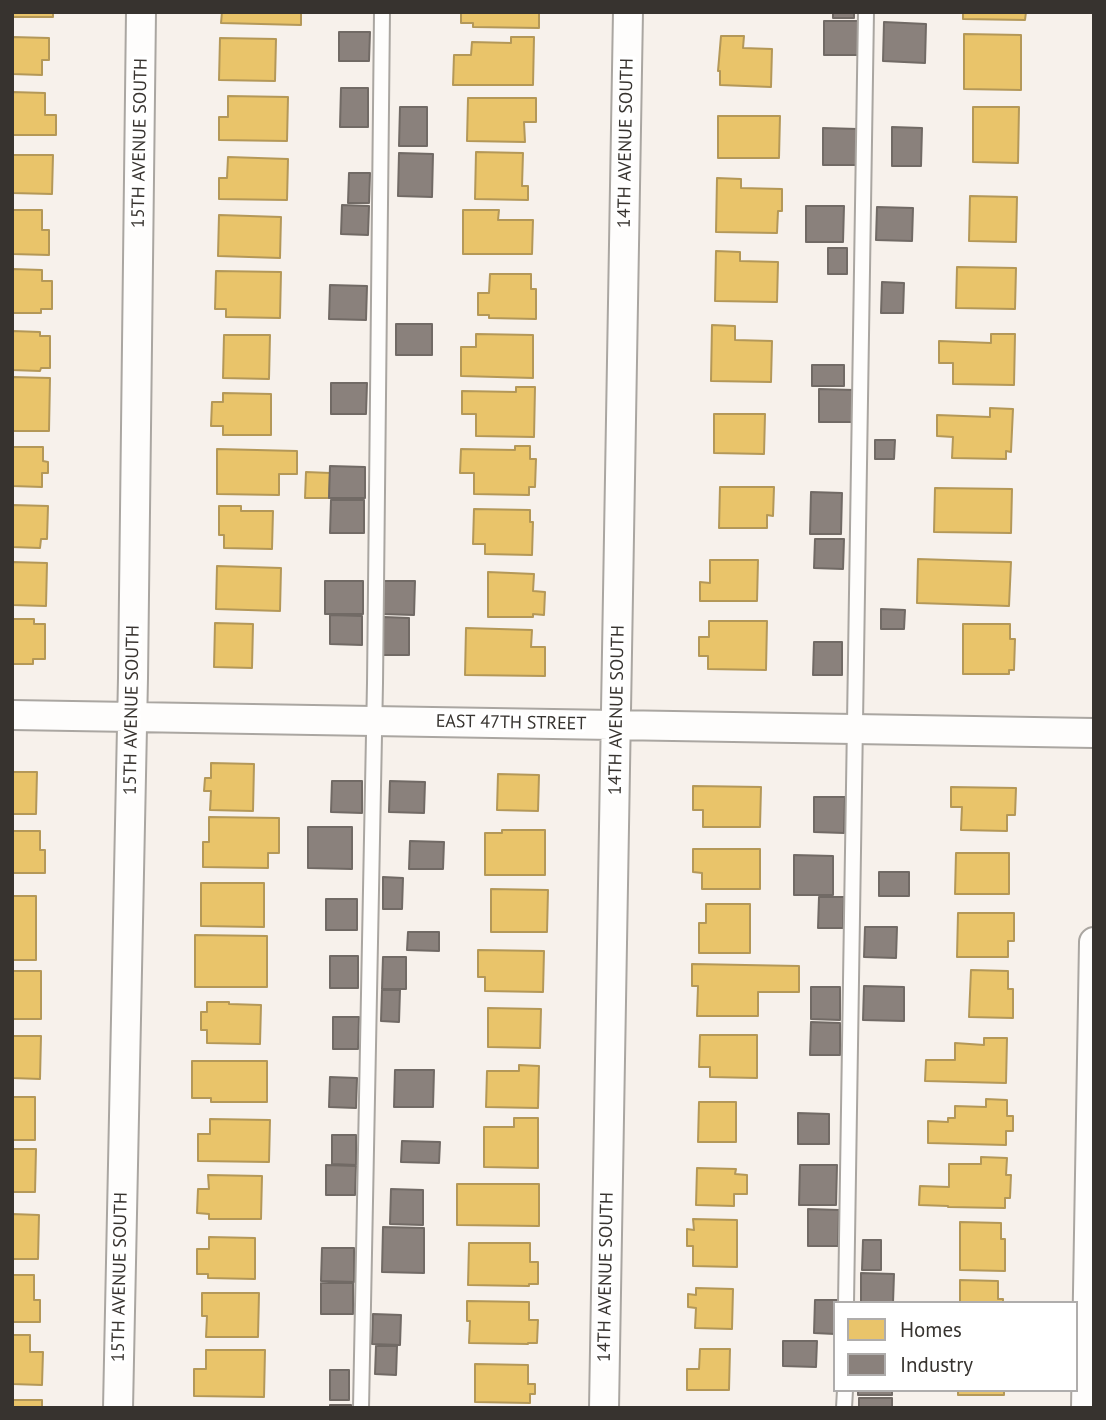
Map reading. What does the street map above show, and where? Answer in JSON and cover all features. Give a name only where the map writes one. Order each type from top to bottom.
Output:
[{"type":"street","name":"15TH AVENUE SOUTH","points":[[118,1408],[132,716],[141,12]]},
{"type":"street","name":"14TH AVENUE SOUTH","points":[[604,1408],[628,12]]},
{"type":"street","name":"EAST 47TH STREET","points":[[12,715],[1094,733]]},
{"type":"street","points":[[1086,1408],[1094,942]]},
{"type":"lane","points":[[361,1408],[374,720],[382,12]]},
{"type":"lane","points":[[846,1301],[866,12]]},
{"type":"building: Homes","points":[[12,12],[53,12],[53,17],[12,17]]},
{"type":"building: Homes","points":[[222,12],[301,12],[301,25],[221,23]]},
{"type":"building: Homes","points":[[461,12],[539,12],[539,28],[473,27],[473,23],[461,23]]},
{"type":"building: Homes","points":[[963,12],[1026,12],[1025,20],[963,19]]},
{"type":"building: Homes","points":[[964,34],[1021,35],[1021,90],[964,89]]},
{"type":"building: Homes","points":[[721,36],[744,36],[743,48],[772,49],[771,87],[720,85],[718,71]]},
{"type":"building: Homes","points":[[12,37],[49,38],[49,60],[42,60],[42,75],[12,74]]},
{"type":"building: Homes","points":[[511,37],[534,37],[533,85],[453,85],[454,55],[471,55],[472,42],[511,43]]},
{"type":"building: Homes","points":[[220,38],[276,39],[275,81],[219,80]]},
{"type":"building: Homes","points":[[12,92],[45,93],[45,115],[56,115],[56,135],[12,135]]},
{"type":"building: Homes","points":[[228,96],[288,97],[287,141],[219,140],[219,117],[228,117]]},
{"type":"building: Homes","points":[[468,98],[536,98],[536,122],[524,122],[525,142],[467,141]]},
{"type":"building: Homes","points":[[973,107],[1019,107],[1018,163],[973,162]]},
{"type":"building: Homes","points":[[718,116],[780,116],[779,158],[718,158]]},
{"type":"building: Homes","points":[[476,152],[523,153],[522,186],[528,186],[528,200],[475,199]]},
{"type":"building: Homes","points":[[12,155],[53,155],[52,194],[12,193]]},
{"type":"building: Homes","points":[[228,157],[288,159],[287,200],[219,199],[219,178],[227,178]]},
{"type":"building: Homes","points":[[717,178],[741,179],[741,188],[782,189],[782,211],[778,211],[777,233],[716,232]]},
{"type":"building: Homes","points":[[970,196],[1017,197],[1016,242],[969,241]]},
{"type":"building: Homes","points":[[12,210],[42,210],[42,230],[49,230],[49,255],[12,254]]},
{"type":"building: Homes","points":[[463,210],[499,210],[498,220],[533,220],[532,254],[463,254]]},
{"type":"building: Homes","points":[[219,215],[281,217],[280,258],[218,256]]},
{"type":"building: Homes","points":[[716,251],[740,252],[740,261],[778,262],[777,302],[715,301]]},
{"type":"building: Homes","points":[[957,267],[1016,268],[1015,309],[956,308]]},
{"type":"building: Homes","points":[[12,269],[42,270],[42,281],[52,281],[52,309],[41,309],[41,313],[12,313]]},
{"type":"building: Homes","points":[[216,271],[281,272],[280,318],[226,317],[226,309],[215,309]]},
{"type":"building: Homes","points":[[490,274],[531,274],[531,289],[536,289],[536,319],[489,318],[489,315],[478,315],[478,293],[489,293]]},
{"type":"building: Homes","points":[[712,325],[735,326],[735,340],[772,341],[771,382],[711,381]]},
{"type":"building: Homes","points":[[12,331],[40,332],[40,336],[50,336],[50,368],[41,368],[40,371],[12,370]]},
{"type":"building: Homes","points":[[476,334],[533,335],[533,378],[461,376],[461,347],[476,347]]},
{"type":"building: Homes","points":[[991,334],[1015,334],[1014,385],[953,384],[953,363],[939,363],[939,341],[991,343]]},
{"type":"building: Homes","points":[[224,335],[270,335],[269,379],[223,378]]},
{"type":"building: Homes","points":[[12,377],[50,378],[49,431],[12,431]]},
{"type":"building: Homes","points":[[516,387],[535,387],[534,437],[476,436],[476,414],[462,414],[462,391],[516,392]]},
{"type":"building: Homes","points":[[223,393],[271,394],[271,435],[223,435],[223,426],[211,426],[212,402],[223,402]]},
{"type":"building: Homes","points":[[990,408],[1013,409],[1011,452],[1006,451],[1006,459],[952,458],[953,437],[937,436],[937,415],[990,417]]},
{"type":"building: Homes","points":[[714,414],[765,414],[764,454],[714,453]]},
{"type":"building: Homes","points":[[515,446],[530,446],[530,459],[536,459],[535,487],[529,487],[529,495],[474,494],[474,473],[460,473],[461,449],[515,450]]},
{"type":"building: Homes","points":[[12,447],[43,447],[43,461],[48,462],[48,473],[42,473],[42,487],[12,486]]},
{"type":"building: Homes","points":[[217,449],[297,451],[297,474],[279,474],[279,495],[217,494]]},
{"type":"building: Homes","points":[[306,472],[330,473],[329,498],[305,498]]},
{"type":"building: Homes","points":[[720,487],[774,487],[773,516],[767,515],[767,528],[719,528]]},
{"type":"building: Homes","points":[[935,488],[1012,489],[1011,533],[934,532]]},
{"type":"building: Homes","points":[[12,505],[48,506],[47,539],[41,539],[40,548],[12,547]]},
{"type":"building: Homes","points":[[219,506],[241,506],[241,511],[273,511],[272,549],[224,548],[224,535],[219,535]]},
{"type":"building: Homes","points":[[474,509],[530,510],[530,522],[533,522],[532,555],[485,554],[485,544],[473,544]]},
{"type":"building: Homes","points":[[918,559],[1011,562],[1009,606],[917,603]]},
{"type":"building: Homes","points":[[710,560],[758,560],[757,601],[700,601],[700,582],[710,583]]},
{"type":"building: Homes","points":[[12,562],[47,563],[46,606],[12,605]]},
{"type":"building: Homes","points":[[217,566],[281,568],[280,611],[216,609]]},
{"type":"building: Homes","points":[[488,572],[534,574],[533,591],[545,592],[544,615],[488,617]]},
{"type":"building: Homes","points":[[12,619],[34,619],[34,624],[45,624],[45,659],[33,659],[33,664],[12,664]]},
{"type":"building: Homes","points":[[709,621],[767,621],[766,670],[708,669],[708,656],[699,656],[699,637],[709,637]]},
{"type":"building: Homes","points":[[215,623],[253,624],[252,668],[214,667]]},
{"type":"building: Homes","points":[[963,624],[1010,624],[1010,639],[1015,639],[1014,670],[1009,670],[1009,674],[963,674]]},
{"type":"building: Homes","points":[[466,628],[532,630],[531,647],[545,647],[545,676],[465,675]]},
{"type":"building: Homes","points":[[211,763],[254,764],[253,811],[210,810],[211,791],[204,791],[205,778],[211,778]]},
{"type":"building: Homes","points":[[12,772],[37,772],[36,814],[12,814]]},
{"type":"building: Homes","points":[[498,774],[539,775],[538,811],[497,810]]},
{"type":"building: Homes","points":[[693,786],[761,787],[760,827],[703,827],[703,810],[693,810]]},
{"type":"building: Homes","points":[[951,787],[1016,788],[1015,815],[1007,815],[1007,831],[961,830],[962,807],[951,807]]},
{"type":"building: Homes","points":[[209,817],[279,818],[279,853],[268,853],[268,868],[203,867],[203,842],[209,842]]},
{"type":"building: Homes","points":[[502,830],[545,830],[545,875],[485,875],[485,833],[502,833]]},
{"type":"building: Homes","points":[[12,831],[40,831],[40,850],[45,850],[45,873],[12,873]]},
{"type":"building: Homes","points":[[693,849],[760,849],[760,889],[702,889],[702,873],[693,872]]},
{"type":"building: Homes","points":[[956,853],[1009,853],[1009,894],[955,894]]},
{"type":"building: Homes","points":[[201,883],[264,883],[264,927],[201,926]]},
{"type":"building: Homes","points":[[491,889],[548,890],[547,932],[491,932]]},
{"type":"building: Homes","points":[[12,896],[36,896],[36,960],[12,960]]},
{"type":"building: Homes","points":[[706,904],[750,904],[750,953],[699,953],[699,923],[706,923]]},
{"type":"building: Homes","points":[[958,913],[1014,913],[1014,941],[1008,941],[1008,957],[957,957]]},
{"type":"building: Homes","points":[[195,935],[267,936],[267,987],[195,987]]},
{"type":"building: Homes","points":[[478,950],[544,951],[543,992],[485,991],[485,977],[478,977]]},
{"type":"building: Homes","points":[[692,964],[799,966],[799,992],[758,992],[758,1016],[697,1016],[698,986],[692,986]]},
{"type":"building: Homes","points":[[971,970],[1008,971],[1008,989],[1013,989],[1013,1018],[969,1017]]},
{"type":"building: Homes","points":[[12,971],[41,971],[41,1019],[12,1019]]},
{"type":"building: Homes","points":[[207,1002],[261,1005],[260,1044],[207,1043],[207,1030],[201,1030],[201,1012],[207,1012]]},
{"type":"building: Homes","points":[[488,1008],[541,1009],[540,1048],[488,1047]]},
{"type":"building: Homes","points":[[700,1035],[757,1035],[757,1078],[710,1077],[710,1067],[699,1067]]},
{"type":"building: Homes","points":[[12,1036],[41,1036],[40,1079],[12,1078]]},
{"type":"building: Homes","points":[[984,1038],[1007,1038],[1006,1083],[925,1081],[926,1060],[955,1060],[955,1043],[984,1045]]},
{"type":"building: Homes","points":[[192,1061],[267,1061],[267,1102],[211,1102],[211,1098],[192,1098]]},
{"type":"building: Homes","points":[[519,1065],[539,1066],[538,1108],[486,1107],[487,1071],[519,1071]]},
{"type":"building: Homes","points":[[12,1097],[35,1097],[35,1140],[12,1140]]},
{"type":"building: Homes","points":[[986,1099],[1007,1100],[1007,1116],[1013,1116],[1013,1131],[1006,1131],[1006,1145],[928,1143],[928,1121],[948,1122],[948,1118],[955,1118],[955,1106],[986,1107]]},
{"type":"building: Homes","points":[[699,1102],[736,1102],[736,1142],[698,1142]]},
{"type":"building: Homes","points":[[514,1118],[538,1118],[538,1168],[484,1167],[484,1127],[514,1127]]},
{"type":"building: Homes","points":[[210,1119],[270,1120],[269,1162],[198,1161],[198,1134],[210,1134]]},
{"type":"building: Homes","points":[[12,1149],[36,1149],[35,1192],[12,1192]]},
{"type":"building: Homes","points":[[981,1157],[1007,1158],[1006,1175],[1011,1175],[1010,1198],[1005,1198],[1005,1208],[919,1205],[920,1186],[949,1187],[949,1164],[981,1164]]},
{"type":"building: Homes","points":[[697,1168],[736,1169],[735,1174],[747,1175],[747,1194],[734,1194],[734,1206],[696,1205]]},
{"type":"building: Homes","points":[[208,1175],[262,1176],[261,1219],[209,1219],[209,1214],[197,1213],[198,1189],[209,1189]]},
{"type":"building: Homes","points":[[457,1184],[539,1184],[539,1226],[457,1225]]},
{"type":"building: Homes","points":[[12,1214],[39,1215],[38,1259],[12,1259]]},
{"type":"building: Homes","points":[[693,1219],[737,1220],[737,1267],[693,1266],[693,1246],[687,1246],[687,1229],[694,1230]]},
{"type":"building: Homes","points":[[960,1222],[1001,1223],[1001,1239],[1005,1239],[1005,1271],[960,1270]]},
{"type":"building: Homes","points":[[209,1237],[255,1238],[255,1279],[208,1278],[208,1274],[197,1274],[197,1249],[209,1249]]},
{"type":"building: Homes","points":[[469,1243],[530,1243],[530,1262],[538,1262],[538,1284],[468,1285]]},
{"type":"building: Homes","points":[[12,1275],[34,1275],[34,1300],[40,1300],[40,1322],[12,1322]]},
{"type":"building: Homes","points":[[960,1280],[998,1281],[998,1299],[1003,1299],[1003,1301],[960,1301]]},
{"type":"building: Homes","points":[[696,1288],[733,1289],[732,1329],[695,1328],[696,1308],[688,1307],[688,1294],[696,1295]]},
{"type":"building: Homes","points":[[202,1293],[259,1293],[258,1337],[206,1337],[207,1316],[202,1316]]},
{"type":"building: Homes","points":[[467,1301],[529,1302],[529,1320],[538,1320],[537,1343],[469,1343]]},
{"type":"building: Homes","points":[[12,1335],[30,1335],[30,1352],[43,1352],[42,1385],[12,1384]]},
{"type":"building: Homes","points":[[700,1349],[730,1349],[729,1390],[687,1390],[687,1369],[699,1369]]},
{"type":"building: Homes","points":[[206,1350],[265,1350],[264,1397],[194,1396],[194,1369],[206,1369]]},
{"type":"building: Homes","points":[[475,1364],[528,1365],[528,1384],[535,1384],[535,1394],[530,1394],[530,1403],[475,1402]]},
{"type":"building: Homes","points":[[958,1392],[1004,1392],[1004,1395],[958,1395]]},
{"type":"building: Homes","points":[[12,1400],[42,1400],[42,1408],[12,1408]]},
{"type":"building: Industry","points":[[833,12],[854,12],[854,18],[833,18]]},
{"type":"building: Industry","points":[[824,21],[858,21],[858,55],[824,55]]},
{"type":"building: Industry","points":[[884,22],[926,24],[925,63],[883,61]]},
{"type":"building: Industry","points":[[339,32],[370,32],[369,61],[339,61]]},
{"type":"building: Industry","points":[[341,88],[368,88],[368,127],[340,127]]},
{"type":"building: Industry","points":[[400,107],[427,107],[427,146],[399,146]]},
{"type":"building: Industry","points":[[892,127],[922,128],[921,166],[892,166]]},
{"type":"building: Industry","points":[[823,128],[857,129],[857,165],[823,165]]},
{"type":"building: Industry","points":[[399,153],[433,154],[432,197],[398,196]]},
{"type":"building: Industry","points":[[349,173],[370,173],[369,203],[348,203]]},
{"type":"building: Industry","points":[[342,205],[369,206],[368,235],[341,234]]},
{"type":"building: Industry","points":[[806,206],[844,206],[843,242],[806,242]]},
{"type":"building: Industry","points":[[877,207],[913,208],[912,241],[876,240]]},
{"type":"building: Industry","points":[[828,248],[847,248],[847,274],[828,274]]},
{"type":"building: Industry","points":[[882,282],[904,283],[903,313],[881,313]]},
{"type":"building: Industry","points":[[330,285],[367,286],[366,320],[329,319]]},
{"type":"building: Industry","points":[[396,324],[432,324],[432,355],[396,355]]},
{"type":"building: Industry","points":[[812,365],[844,365],[844,386],[812,386]]},
{"type":"building: Industry","points":[[331,383],[367,383],[366,414],[331,414]]},
{"type":"building: Industry","points":[[819,389],[853,390],[853,422],[819,422]]},
{"type":"building: Industry","points":[[875,440],[895,440],[894,459],[875,459]]},
{"type":"building: Industry","points":[[330,466],[365,467],[365,498],[329,498]]},
{"type":"building: Industry","points":[[811,492],[842,493],[841,534],[810,534]]},
{"type":"building: Industry","points":[[331,500],[364,500],[364,533],[330,533]]},
{"type":"building: Industry","points":[[815,539],[844,539],[843,569],[814,568]]},
{"type":"building: Industry","points":[[325,581],[363,581],[363,614],[325,614]]},
{"type":"building: Industry","points":[[384,581],[415,581],[414,615],[383,614]]},
{"type":"building: Industry","points":[[881,609],[905,610],[904,629],[881,629]]},
{"type":"building: Industry","points":[[330,615],[362,616],[362,645],[330,644]]},
{"type":"building: Industry","points":[[384,617],[409,618],[409,655],[383,655]]},
{"type":"building: Industry","points":[[814,642],[842,642],[842,675],[813,675]]},
{"type":"building: Industry","points":[[332,781],[362,781],[362,813],[331,812]]},
{"type":"building: Industry","points":[[390,781],[425,782],[424,813],[389,812]]},
{"type":"building: Industry","points":[[814,797],[845,797],[844,833],[814,832]]},
{"type":"building: Industry","points":[[308,827],[352,827],[352,869],[308,868]]},
{"type":"building: Industry","points":[[410,841],[444,842],[443,869],[409,869]]},
{"type":"building: Industry","points":[[794,855],[833,856],[833,895],[794,895]]},
{"type":"building: Industry","points":[[879,872],[909,872],[909,896],[879,896]]},
{"type":"building: Industry","points":[[383,877],[403,878],[402,909],[383,909]]},
{"type":"building: Industry","points":[[819,897],[844,897],[843,928],[818,928]]},
{"type":"building: Industry","points":[[326,899],[357,899],[357,930],[326,930]]},
{"type":"building: Industry","points":[[865,927],[897,927],[896,958],[864,957]]},
{"type":"building: Industry","points":[[408,932],[439,932],[439,951],[407,950]]},
{"type":"building: Industry","points":[[330,956],[358,956],[358,988],[330,988]]},
{"type":"building: Industry","points":[[383,957],[406,957],[406,989],[382,989]]},
{"type":"building: Industry","points":[[864,986],[904,987],[904,1021],[863,1020]]},
{"type":"building: Industry","points":[[811,987],[840,987],[840,1020],[811,1019]]},
{"type":"building: Industry","points":[[382,990],[400,990],[399,1022],[381,1021]]},
{"type":"building: Industry","points":[[333,1017],[359,1017],[358,1049],[333,1049]]},
{"type":"building: Industry","points":[[811,1022],[840,1023],[840,1055],[810,1055]]},
{"type":"building: Industry","points":[[395,1070],[434,1070],[433,1107],[394,1107]]},
{"type":"building: Industry","points":[[330,1077],[357,1078],[356,1108],[329,1107]]},
{"type":"building: Industry","points":[[798,1113],[829,1114],[829,1144],[798,1144]]},
{"type":"building: Industry","points":[[332,1135],[356,1135],[356,1165],[332,1164]]},
{"type":"building: Industry","points":[[402,1141],[440,1142],[439,1163],[401,1162]]},
{"type":"building: Industry","points":[[326,1165],[356,1166],[355,1195],[326,1195]]},
{"type":"building: Industry","points":[[800,1165],[837,1165],[836,1205],[799,1205]]},
{"type":"building: Industry","points":[[391,1189],[423,1190],[423,1225],[390,1224]]},
{"type":"building: Industry","points":[[808,1209],[839,1210],[838,1246],[808,1246]]},
{"type":"building: Industry","points":[[383,1227],[424,1228],[424,1273],[382,1272]]},
{"type":"building: Industry","points":[[863,1240],[881,1240],[881,1270],[862,1270]]},
{"type":"building: Industry","points":[[322,1248],[354,1248],[354,1282],[321,1281]]},
{"type":"building: Industry","points":[[861,1273],[894,1274],[893,1301],[861,1301]]},
{"type":"building: Industry","points":[[321,1283],[353,1283],[353,1314],[321,1314]]},
{"type":"building: Industry","points":[[815,1300],[839,1300],[833,1301],[833,1334],[814,1333]]},
{"type":"building: Industry","points":[[373,1314],[401,1315],[400,1345],[372,1344]]},
{"type":"building: Industry","points":[[783,1341],[817,1341],[816,1367],[783,1366]]},
{"type":"building: Industry","points":[[376,1346],[397,1346],[396,1375],[375,1374]]},
{"type":"building: Industry","points":[[330,1370],[349,1370],[349,1400],[330,1400]]},
{"type":"building: Industry","points":[[858,1392],[892,1392],[892,1395],[858,1395]]},
{"type":"building: Industry","points":[[859,1398],[892,1398],[892,1408],[859,1408]]},
{"type":"building: Industry","points":[[330,1405],[351,1405],[351,1408],[330,1408]]}]
